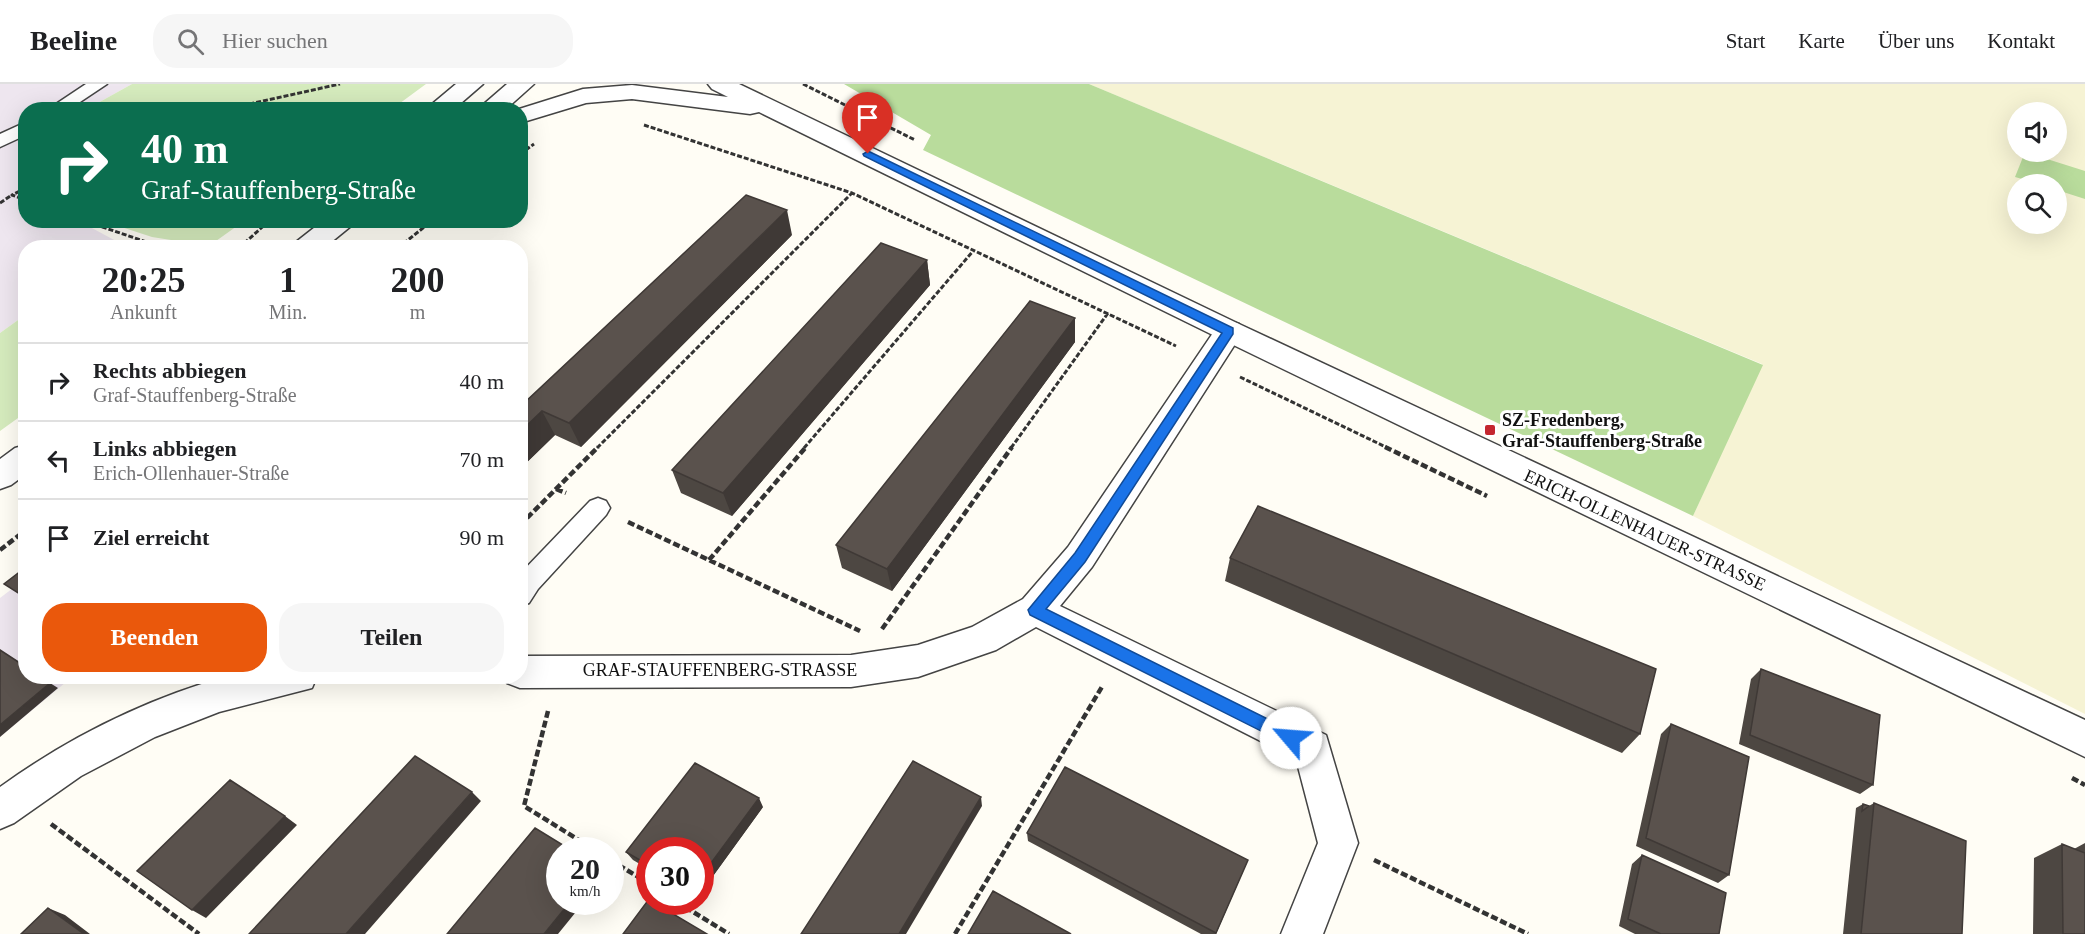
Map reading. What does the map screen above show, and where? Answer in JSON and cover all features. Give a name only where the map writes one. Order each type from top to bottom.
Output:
[{"type":"street","points":[[447,102],[471,84]]},
{"type":"street","points":[[499,102],[522,84]]},
{"type":"street","name":"ERICH-OLLENHAUER-STRASSE","points":[[720,84],[1229,331],[2085,739]]},
{"type":"street","points":[[751,84],[776,110]]},
{"type":"street","points":[[528,114],[584,96],[632,92],[776,110]]},
{"type":"street","points":[[293,240],[306,228]]},
{"type":"street","points":[[316,240],[332,228]]},
{"type":"street","name":"GRAF-STAUFFENBERG-STRASSE","points":[[528,672],[851,671],[918,661],[982,639],[1035,610],[1080,557],[1229,331]]},
{"type":"street","points":[[0,476],[18,463]]},
{"type":"street","points":[[1035,610],[1312,748],[1338,843],[1302,934]]},
{"type":"street","points":[[9,803],[84,754],[138,726],[202,700],[258,684]]},
{"type":"lane","points":[[68,102],[98,84]]},
{"type":"lane","points":[[0,142],[18,132]]},
{"type":"lane","points":[[528,583],[598,508]]},
{"type":"path","points":[[258,102],[340,84]]},
{"type":"path","points":[[803,84],[915,140]]},
{"type":"path","points":[[640,124],[852,193],[1208,362]]},
{"type":"path","points":[[0,203],[18,192]]},
{"type":"path","points":[[528,517],[852,193]]},
{"type":"path","points":[[12,195],[18,197]]},
{"type":"path","points":[[104,228],[136,240]]},
{"type":"path","points":[[248,240],[261,228]]},
{"type":"path","points":[[408,240],[423,228]]},
{"type":"path","points":[[710,560],[974,250]]},
{"type":"path","points":[[875,638],[1107,313]]},
{"type":"path","points":[[556,489],[864,634]]},
{"type":"path","points":[[0,550],[18,537]]},
{"type":"path","points":[[955,934],[1122,653]]},
{"type":"path","points":[[558,671],[524,806],[574,837]]},
{"type":"path","points":[[9,803],[40,816],[199,934]]},
{"type":"path","points":[[1338,843],[1527,934]]},
{"type":"path","points":[[698,915],[729,934]]},
{"type":"shaded area","points":[[0,84],[132,84],[100,102],[18,102],[18,228],[92,228],[114,240],[18,240],[18,320],[0,333]]},
{"type":"shaded area","points":[[1089,84],[2085,84],[2085,714],[1693,516],[1762,364]]},
{"type":"shaded area","points":[[18,584],[18,684],[64,684],[0,737],[0,598]]},
{"type":"green space","points":[[132,84],[426,84],[402,102],[100,102]]},
{"type":"green space","points":[[844,84],[1089,84],[1763,365],[1693,516],[923,150],[931,135]]},
{"type":"green space","points":[[2021,162],[2057,162],[2085,171],[2085,199],[2067,193],[2067,174],[2016,174]]},
{"type":"green space","points":[[124,228],[234,228],[217,240],[171,240],[152,237]]},
{"type":"green space","points":[[18,320],[18,418],[0,431],[0,333]]},
{"type":"building","points":[[746,195],[787,210],[569,423],[542,411],[528,424],[528,399]]},
{"type":"building","points":[[881,243],[927,260],[723,493],[672,470]]},
{"type":"building","points":[[1030,301],[1075,318],[887,569],[836,545]]},
{"type":"building","points":[[1258,506],[1656,669],[1640,734],[1230,558]]},
{"type":"building","points":[[18,573],[18,593],[4,584]]},
{"type":"building","points":[[0,650],[18,662],[18,684],[49,684],[0,725]]},
{"type":"building","points":[[1761,669],[1880,715],[1873,785],[1750,735]]},
{"type":"building","points":[[1671,724],[1749,757],[1729,875],[1646,838]]},
{"type":"building","points":[[415,756],[472,792],[346,934],[249,934]]},
{"type":"building","points":[[913,761],[981,797],[899,934],[801,934]]},
{"type":"building","points":[[695,763],[759,798],[714,859],[714,837],[638,837]]},
{"type":"building","points":[[1065,767],[1248,860],[1216,933],[1027,833]]},
{"type":"building","points":[[230,780],[285,816],[192,910],[137,871]]},
{"type":"building","points":[[1874,803],[1966,841],[1962,934],[1861,934]]},
{"type":"building","points":[[535,828],[550,837],[546,837],[546,915],[559,915],[544,934],[447,934]]},
{"type":"building","points":[[636,839],[636,858],[626,852]]},
{"type":"building","points":[[2062,844],[2085,853],[2085,934],[2063,934]]},
{"type":"building","points":[[1642,855],[1726,893],[1719,934],[1661,934],[1628,919]]},
{"type":"building","points":[[993,891],[1071,934],[968,934]]},
{"type":"building","points":[[48,908],[84,934],[21,934]]},
{"type":"building","points":[[637,915],[675,915],[707,934],[623,934]]},
{"type":"place","name":"SZ-Fredenberg, Graf-Stauffenberg-Straße","points":[[1490,430]]},
{"type":"route","points":[[868,154],[1229,331],[1080,557],[1035,610],[1291,738]]}]
